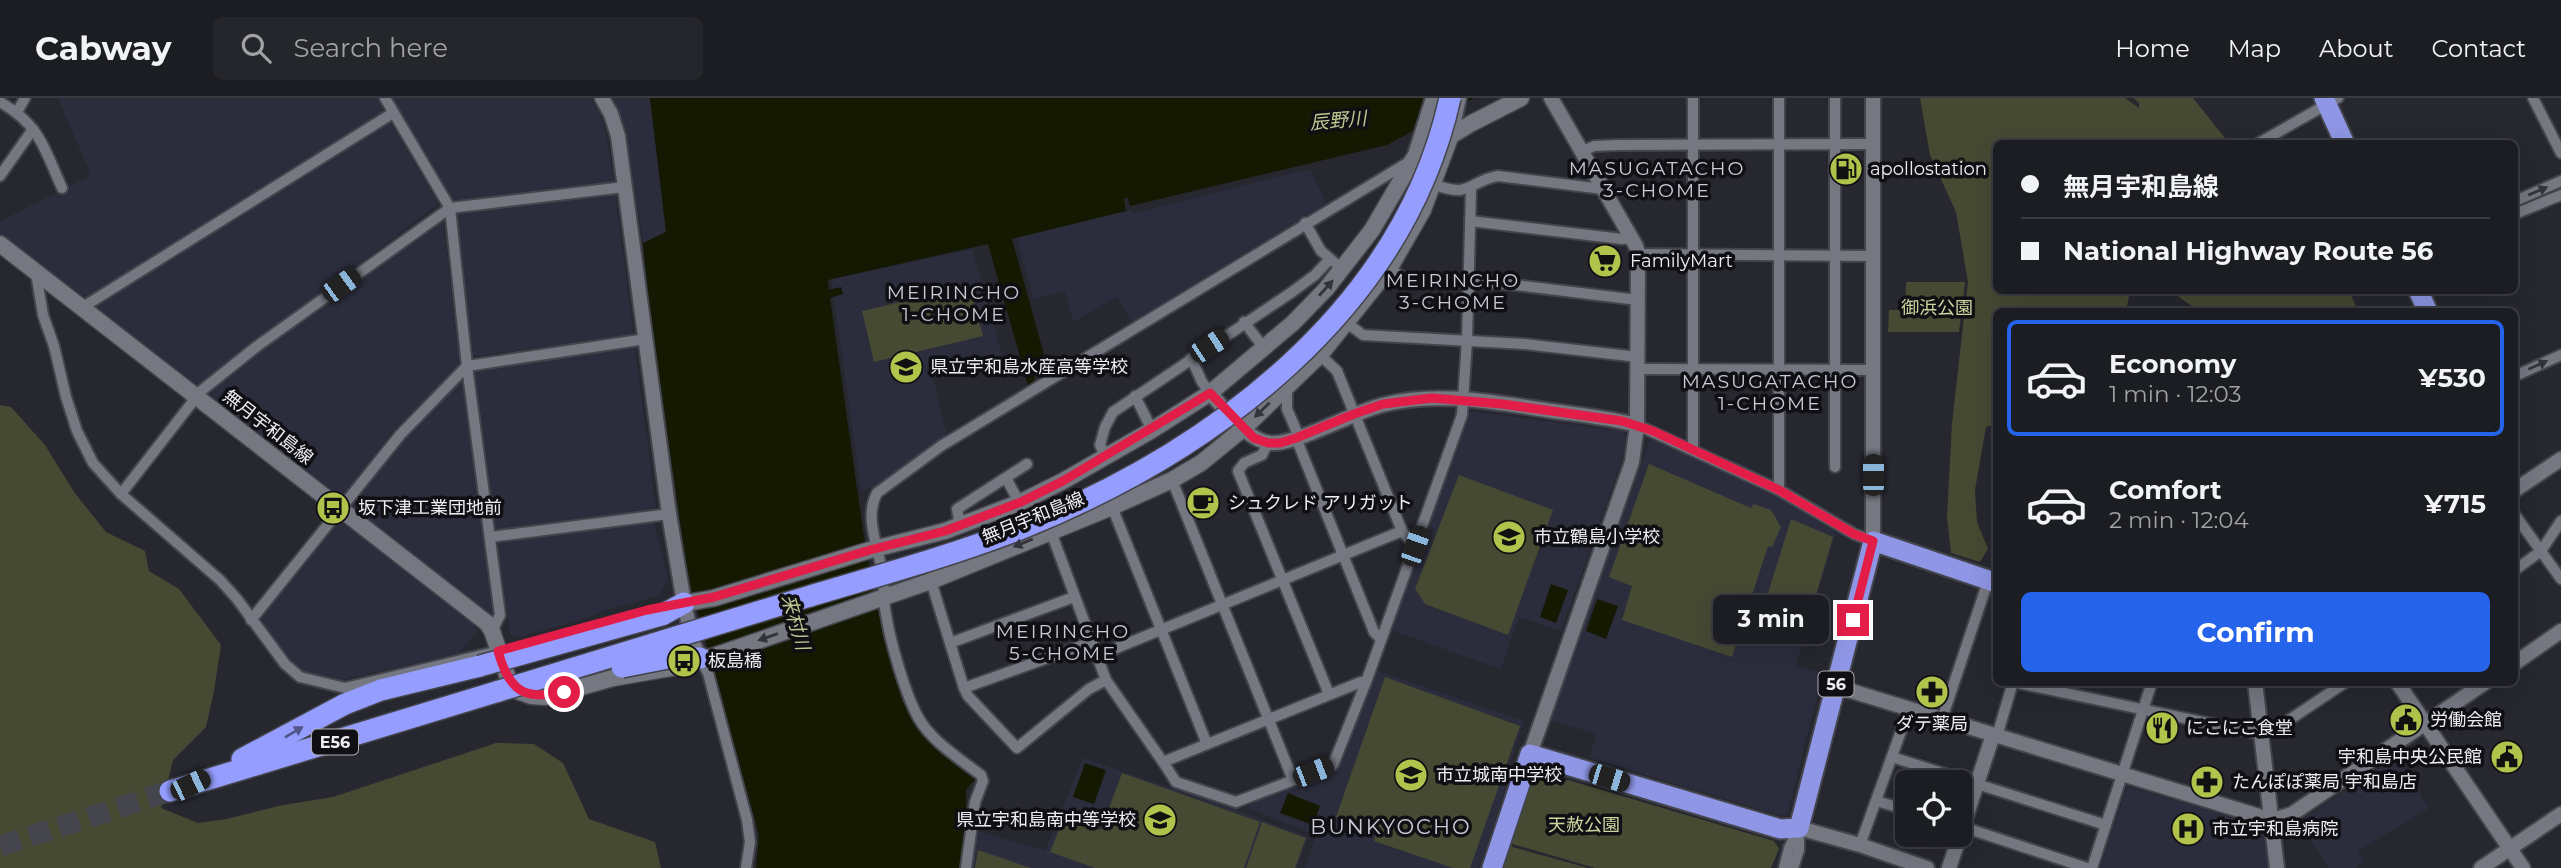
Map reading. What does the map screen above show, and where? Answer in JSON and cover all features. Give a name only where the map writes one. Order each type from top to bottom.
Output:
[{"type":"highway","points":[[2330,100],[2344,140]]},
{"type":"highway","points":[[503,696],[1018,529],[1120,482],[1204,433],[1288,368],[1317,340],[1357,291],[1391,242],[1413,202],[1455,101]]},
{"type":"highway","points":[[1873,541],[1992,582]]},
{"type":"highway","name":"56","points":[[1799,828],[1873,541]]},
{"type":"highway","name":"E56","points":[[503,696],[381,738],[296,753],[180,788],[256,752],[345,704],[400,685],[480,666],[662,615],[690,602]]},
{"type":"highway","points":[[503,696],[668,658],[706,658]]},
{"type":"highway","points":[[1492,868],[1530,754],[1780,829],[1799,828]]},
{"type":"main road","name":"無月宇和島線","points":[[498,651],[647,610],[690,602],[960,525],[1019,502],[1106,457],[1210,393],[1265,348],[1307,308],[1336,264],[1388,206],[1414,158],[1521,98]]},
{"type":"main road","name":"無月宇和島線","points":[[0,244],[487,623],[508,678],[520,692],[545,697],[613,678],[682,666],[931,581],[1112,507],[1172,480],[1201,463],[1244,428],[1320,355],[1390,269],[1433,184],[1451,135]]},
{"type":"street","points":[[17,112],[25,98]]},
{"type":"street","points":[[385,98],[450,208],[467,366],[500,615],[492,631]]},
{"type":"street","points":[[602,98],[618,136],[669,514],[690,602],[693,643],[706,658],[747,820],[750,842],[746,868]]},
{"type":"street","points":[[967,868],[975,802],[983,781],[981,775],[926,728],[917,716],[897,659],[882,598],[871,520],[872,503],[877,493],[941,446],[1414,158],[1433,98]]},
{"type":"street","points":[[1530,754],[1632,462],[1637,425],[1638,254],[1583,151],[1551,98]]},
{"type":"street","points":[[1693,98],[1693,450]]},
{"type":"street","points":[[1779,98],[1779,490]]},
{"type":"street","points":[[1835,98],[1835,467]]},
{"type":"street","points":[[1191,358],[1210,393],[1254,438],[1268,443],[1298,438],[1354,414],[1407,400],[1464,400],[1622,421],[1637,425],[1779,490],[1854,534],[1873,541],[1873,98]]},
{"type":"street","points":[[2533,98],[2561,153]]},
{"type":"street","points":[[2264,140],[2330,100]]},
{"type":"street","points":[[1451,135],[1455,101]]},
{"type":"street","points":[[0,102],[17,112],[33,129],[62,188]]},
{"type":"street","points":[[83,307],[393,113]]},
{"type":"street","points":[[0,176],[33,129]]},
{"type":"street","points":[[1583,151],[1594,146],[1874,144]]},
{"type":"street","points":[[1433,184],[1448,190],[1471,189],[1483,179],[1498,176],[1603,189]]},
{"type":"street","points":[[2518,200],[2561,181]]},
{"type":"street","points":[[121,494],[197,397],[257,347],[450,208],[624,187]]},
{"type":"street","points":[[1051,532],[1106,680],[1176,782],[1236,802],[1333,765],[1366,682],[1462,415],[1471,189]]},
{"type":"street","points":[[2518,214],[2561,195]]},
{"type":"street","points":[[1470,221],[1631,238]]},
{"type":"street","points":[[1106,457],[1100,445],[1113,412],[1244,322],[1336,264],[1304,223]]},
{"type":"street","points":[[1638,254],[1874,256]]},
{"type":"street","points":[[1390,269],[1406,279],[1469,282],[1638,300]]},
{"type":"street","points":[[36,273],[43,315],[77,431],[93,463],[121,494],[220,580],[285,664],[300,677],[345,688],[498,651]]},
{"type":"street","points":[[1292,292],[1307,308]]},
{"type":"street","points":[[1244,322],[1265,348]]},
{"type":"street","points":[[1347,323],[1363,335],[1467,340],[1692,370],[1874,370]]},
{"type":"street","points":[[251,620],[400,435],[467,366],[646,339]]},
{"type":"street","points":[[1320,355],[1337,371],[1402,531],[1415,546]]},
{"type":"street","points":[[2518,375],[2561,355]]},
{"type":"street","points":[[1287,386],[1287,409],[1374,632],[1381,639]]},
{"type":"street","points":[[1135,396],[1152,430]]},
{"type":"street","points":[[1268,443],[1262,455],[1244,463],[1238,471],[1329,694]]},
{"type":"street","points":[[2518,488],[2561,458]]},
{"type":"street","points":[[960,525],[957,509],[1027,464]]},
{"type":"street","points":[[1006,478],[1019,502]]},
{"type":"street","points":[[1172,480],[1293,780]]},
{"type":"street","points":[[1112,507],[1207,744]]},
{"type":"street","points":[[490,537],[669,514]]},
{"type":"street","points":[[2518,519],[2561,579]]},
{"type":"street","points":[[2518,568],[2542,551],[2561,521]]},
{"type":"street","points":[[1097,656],[1402,531]]},
{"type":"street","points":[[931,581],[968,696],[1017,748],[1088,689],[1106,680]]},
{"type":"street","points":[[1942,719],[1992,582]]},
{"type":"street","points":[[950,643],[1074,597]]},
{"type":"street","points":[[2518,661],[2561,631]]},
{"type":"street","points":[[964,688],[1092,642]]},
{"type":"street","points":[[1163,762],[1329,694],[1366,682]]},
{"type":"street","points":[[1972,800],[2012,686]]},
{"type":"street","points":[[2032,686],[2255,733],[2274,730],[2340,686]]},
{"type":"street","points":[[1972,834],[2090,868],[2151,686]]},
{"type":"street","points":[[2256,686],[2277,868]]},
{"type":"street","points":[[2400,686],[2523,868]]},
{"type":"street","points":[[1835,687],[2272,820],[2292,814],[2480,686]]},
{"type":"street","points":[[1860,845],[1909,709]]},
{"type":"street","points":[[1892,757],[2106,825]]},
{"type":"street","points":[[1876,801],[1895,806]]},
{"type":"street","points":[[2481,868],[2561,814]]},
{"type":"street","points":[[1799,828],[1927,868]]},
{"type":"street","points":[[1784,868],[1789,848],[1799,828]]},
{"type":"street","points":[[1793,868],[1798,850],[1799,828]]},
{"type":"street","points":[[1949,868],[1956,847]]},
{"type":"shaded area","points":[[58,98],[378,98],[383,108],[381,114],[86,298],[0,234],[0,221],[91,175]]},
{"type":"shaded area","points":[[390,98],[590,98],[605,128],[614,182],[453,203]]},
{"type":"shaded area","points":[[610,98],[650,98],[666,232],[643,243],[627,140],[617,108]]},
{"type":"shaded area","points":[[385,122],[391,123],[437,201],[436,206],[199,385],[193,385],[97,308],[97,304]]},
{"type":"shaded area","points":[[1310,169],[1326,203],[1132,322],[1117,297],[1073,322],[1065,291],[1033,299],[1016,237],[1131,210],[1132,214]]},
{"type":"shaded area","points":[[615,193],[634,336],[473,356],[454,216],[456,213]]},
{"type":"shaded area","points":[[438,218],[443,220],[460,365],[392,432],[341,498],[337,497],[209,395],[209,391]]},
{"type":"shaded area","name":"県立宇和島水産高等学校","points":[[972,249],[1003,357],[933,377],[947,435],[872,488],[861,491],[831,279]]},
{"type":"shaded area","points":[[635,347],[656,507],[653,510],[499,530],[495,527],[473,371],[476,367]]},
{"type":"shaded area","points":[[459,381],[464,382],[496,615],[493,617],[351,507],[403,437]]},
{"type":"shaded area","name":"市立鶴島小学校","points":[[1468,411],[1622,431],[1626,436],[1623,457],[1561,631],[1519,617],[1501,669],[1390,630]]},
{"type":"shaded area","points":[[1650,440],[1789,502],[1836,533],[1796,666],[1823,673],[1788,812],[1782,816],[1589,758],[1596,734],[1550,720]]},
{"type":"shaded area","points":[[342,518],[472,621],[477,631],[459,653],[342,680],[326,680],[304,674],[286,660],[259,618],[337,519]]},
{"type":"shaded area","points":[[654,521],[668,579],[659,596],[520,637],[510,634],[497,544],[499,541]]},
{"type":"shaded area","name":"市立城南中学校","points":[[1375,670],[1524,721],[1503,785],[1506,787],[1479,868],[1305,868],[1316,835],[1249,809],[1250,802],[1341,765]]},
{"type":"shaded area","points":[[2397,756],[2429,808],[2358,851],[2364,861],[2354,868],[2328,868],[2300,821]]},
{"type":"shaded area","name":"県立宇和島南中等学校","points":[[1083,758],[1308,837],[1297,868],[971,868],[975,830],[1045,851]]},
{"type":"shaded area","name":"市立宇和島病院","points":[[2127,786],[2260,826],[2265,832],[2269,868],[2100,868]]},
{"type":"green space","points":[[1920,98],[2125,98],[2139,108],[2139,103],[2133,98],[2193,98],[2227,140],[1993,140],[1993,294],[2129,294],[2127,308],[1993,308],[1993,424],[1986,427],[1975,490],[1977,522],[1988,549],[1980,562],[1951,553],[1947,517],[1952,423],[1968,282],[1956,212],[1930,155]]},
{"type":"green space","name":"御浜公園","points":[[1906,282],[1965,282],[1959,332],[1888,332],[1889,310],[1905,310]]},
{"type":"green space","points":[[969,286],[983,336],[874,362],[862,311]]},
{"type":"green space","points":[[2178,294],[2350,294],[2357,308],[2195,308]]},
{"type":"green space","points":[[0,405],[11,407],[45,445],[74,492],[106,532],[145,551],[149,571],[179,589],[221,645],[206,727],[173,760],[161,808],[198,823],[226,819],[283,805],[333,797],[496,743],[534,744],[563,763],[589,819],[655,842],[661,868],[0,868]]},
{"type":"green space","points":[[1649,464],[1751,508],[1754,504],[1771,510],[1781,527],[1772,547],[1768,546],[1732,657],[1622,620],[1632,586],[1609,577]]},
{"type":"green space","points":[[1459,475],[1553,510],[1508,635],[1425,604],[1415,589]]},
{"type":"green space","points":[[1791,519],[1833,537],[1801,646],[1756,632]]},
{"type":"green space","name":"市立城南中学校","points":[[1385,677],[1520,726],[1470,868],[1453,868],[1374,841],[1377,831],[1336,817]]},
{"type":"green space","name":"県立宇和島南中等学校","points":[[1122,773],[1260,822],[1244,868],[1095,868],[1050,852],[1064,817],[1101,830]]},
{"type":"green space","name":"天赦公園","points":[[1538,776],[1560,782],[1568,780],[1774,841],[1779,849],[1771,868],[1595,868],[1509,843],[1533,778]]},
{"type":"green space","points":[[1262,822],[1306,838],[1295,868],[1246,868]]},
{"type":"green space","points":[[1509,846],[1588,868],[1502,868]]},
{"type":"green space","points":[[978,850],[1031,868],[975,868]]},
{"type":"water","points":[[650,98],[1474,98],[1387,145],[1130,206],[1128,198],[1124,198],[1126,211],[1012,239],[1048,369],[1036,373],[1034,381],[1028,385],[988,244],[828,280],[829,290],[841,287],[843,294],[830,298],[863,530],[874,594],[889,655],[907,702],[976,778],[966,790],[966,827],[961,868],[756,868],[759,835],[688,577],[649,305],[643,243],[666,232]]},
{"type":"water","points":[[1551,584],[1568,590],[1556,623],[1540,617]]},
{"type":"water","points":[[1597,599],[1618,606],[1606,639],[1586,631]]},
{"type":"water","points":[[1085,763],[1106,770],[1094,804],[1073,797]]},
{"type":"water","points":[[1288,793],[1320,806],[1313,825],[1280,813]]},
{"type":"tunnel","points":[[0,846],[170,791]]},
{"type":"place","name":"apollostation","points":[[1846,169]]},
{"type":"place","name":"FamilyMart","points":[[1605,261]]},
{"type":"place","name":"県立宇和島水産高等学校","points":[[906,367]]},
{"type":"place","name":"シュクレド アリガット","points":[[1203,503]]},
{"type":"place","name":"坂下津工業団地前","points":[[333,508]]},
{"type":"place","name":"市立鶴島小学校","points":[[1509,537]]},
{"type":"place","name":"板島橋","points":[[684,661]]},
{"type":"place","name":"ダテ薬局","points":[[1932,692]]},
{"type":"place","name":"労働会館","points":[[2406,720]]},
{"type":"place","name":"にこにこ食堂","points":[[2162,728]]},
{"type":"place","name":"宇和島中央公民館","points":[[2507,757]]},
{"type":"place","name":"市立城南中学校","points":[[1411,775]]},
{"type":"place","name":"たんぽぽ薬局 宇和島店","points":[[2207,782]]},
{"type":"place","name":"県立宇和島南中等学校","points":[[1160,820]]},
{"type":"place","name":"市立宇和島病院","points":[[2188,829]]},
{"type":"district","name":"MASUGATACHO 3-CHOME","points":[[1657,179]]},
{"type":"district","name":"MEIRINCHO 3-CHOME","points":[[1453,291]]},
{"type":"district","name":"MEIRINCHO 1-CHOME","points":[[954,303]]},
{"type":"district","name":"MASUGATACHO 1-CHOME","points":[[1770,392]]},
{"type":"district","name":"MEIRINCHO 5-CHOME","points":[[1063,642]]},
{"type":"district","name":"BUNKYOCHO","points":[[1391,827]]},
{"type":"route","points":[[564,692],[545,697],[520,692],[508,678],[498,651],[579,631],[647,610],[714,597],[870,550],[945,531],[1021,502],[1063,481],[1210,393],[1254,438],[1268,443],[1280,443],[1296,438],[1383,404],[1432,398],[1502,404],[1637,425],[1779,490],[1854,534],[1873,541],[1853,620]]},
{"type":"water label","name":"辰野川","points":[[1338,120]]},
{"type":"water label","name":"来村川","points":[[796,622]]}]
